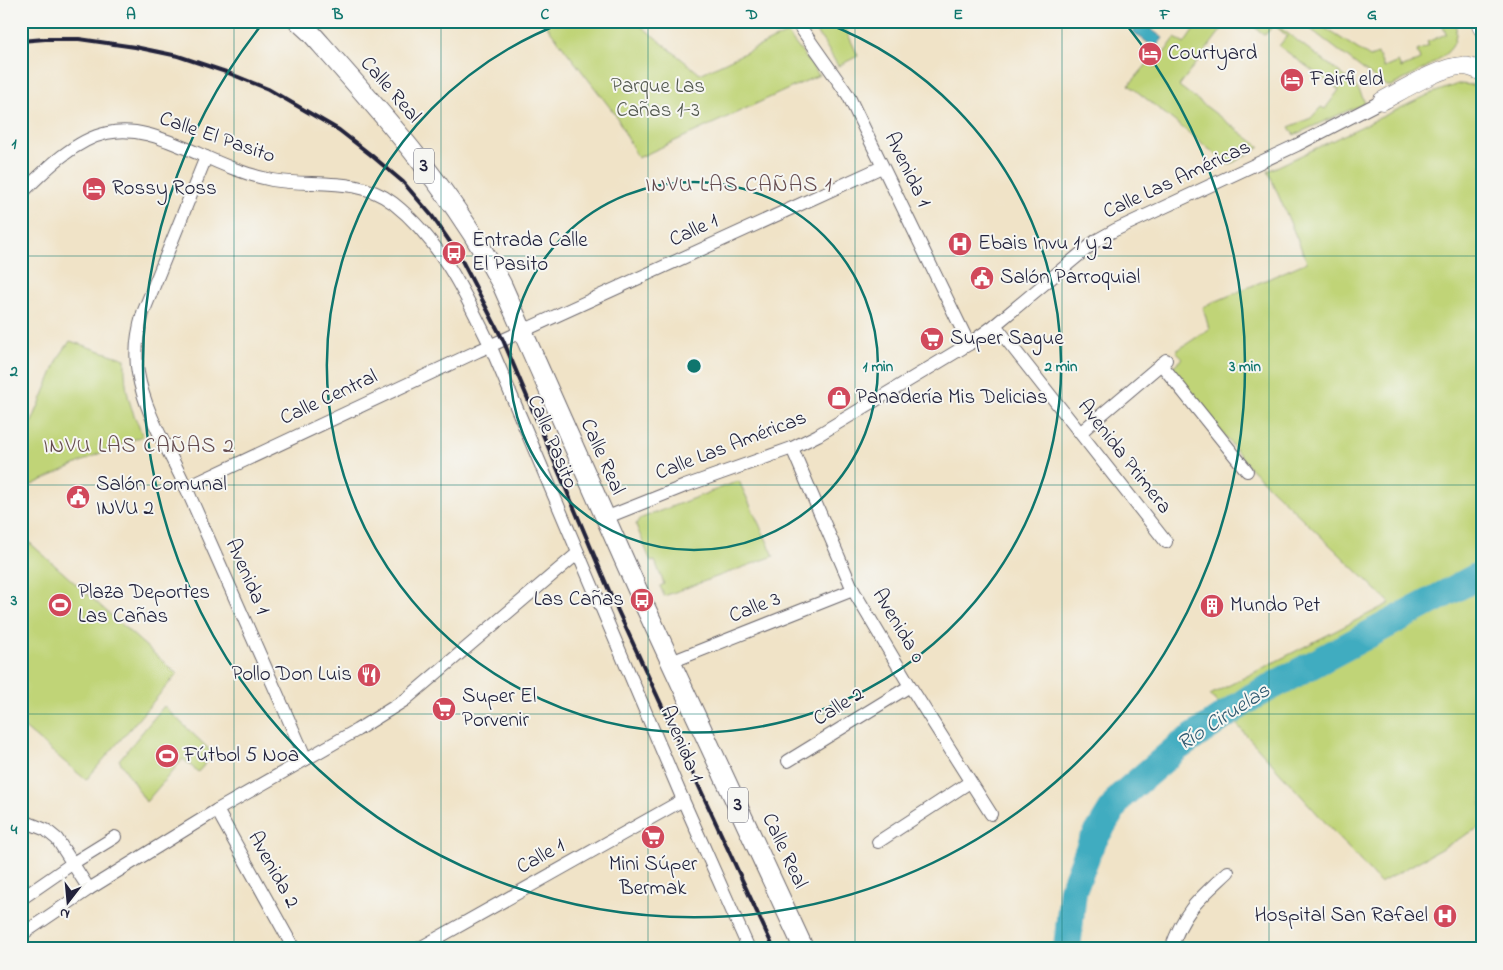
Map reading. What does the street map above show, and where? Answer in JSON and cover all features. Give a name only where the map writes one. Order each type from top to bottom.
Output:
[{"type":"main road","name":"Calle Real","points":[[298,21],[311,33],[399,134],[441,188],[485,253],[502,285],[605,518],[804,949]]},
{"type":"main road","points":[[1382,101],[1452,67],[1469,67],[1482,72]]},
{"type":"street","name":"Avenida 1","points":[[796,21],[848,96],[969,344]]},
{"type":"street","name":"Calle Las Américas","points":[[605,518],[693,483],[792,448],[846,419],[969,344],[995,325],[1098,240],[1115,230],[1296,146],[1382,101]]},
{"type":"street","name":"Calle El Pasito","points":[[21,194],[56,162],[82,143],[106,133],[132,131],[155,135],[247,173],[272,180],[353,186],[391,202],[412,219],[433,243],[454,273],[490,346]]},
{"type":"street","name":"Avenida 1","points":[[206,157],[143,313],[136,350],[138,373],[148,408],[186,488],[306,758]]},
{"type":"street","name":"Calle 1","points":[[490,346],[882,166]]},
{"type":"street","name":"Avenida Primera","points":[[995,325],[1166,542]]},
{"type":"street","name":"Calle Central","points":[[186,488],[490,346]]},
{"type":"street","name":"Calle Pasito","points":[[490,346],[578,553]]},
{"type":"street","points":[[1080,432],[1164,361],[1247,471]]},
{"type":"street","name":"Avenida 0","points":[[792,448],[853,590],[910,686],[991,814]]},
{"type":"street","name":"Avenida 1","points":[[578,553],[683,800],[749,949]]},
{"type":"street","points":[[21,935],[89,889],[217,810],[357,730],[405,700],[578,553]]},
{"type":"street","name":"Calle 3","points":[[671,662],[853,590]]},
{"type":"street","name":"Calle 2","points":[[788,761],[910,686]]},
{"type":"street","points":[[878,842],[970,782]]},
{"type":"street","name":"Calle 1","points":[[418,949],[683,800]]},
{"type":"street","name":"Avenida 2","points":[[217,810],[294,949]]},
{"type":"street","points":[[21,820],[46,830],[57,839],[89,889]]},
{"type":"street","points":[[21,899],[115,837]]},
{"type":"street","points":[[1171,949],[1177,931],[1187,913],[1228,872]]},
{"type":"green space","name":"Parque Las Cañas 1-3","points":[[543,21],[635,21],[700,74],[787,33],[819,75],[638,158],[615,114]]},
{"type":"green space","points":[[807,21],[842,21],[858,56],[838,66],[823,41]]},
{"type":"green space","points":[[1200,21],[1228,21],[1179,86],[1260,147],[1229,165],[1129,85],[1148,63],[1154,67],[1175,38],[1184,44]]},
{"type":"green space","points":[[1246,21],[1271,21],[1351,81],[1360,92],[1365,103],[1294,135],[1289,127],[1311,118],[1321,107],[1325,109],[1339,90],[1279,46],[1287,36],[1274,25],[1265,35]]},
{"type":"green space","points":[[1300,21],[1314,21],[1370,57],[1378,54],[1384,68],[1398,62],[1401,68],[1420,60],[1417,51],[1429,46],[1427,42],[1446,34],[1441,21],[1456,21],[1456,33],[1453,45],[1442,56],[1415,74],[1391,86],[1387,86]]},
{"type":"green space","points":[[1458,84],[1473,85],[1482,92],[1482,826],[1380,883],[1210,695],[1390,603],[1250,468],[1171,368],[1183,358],[1176,351],[1209,329],[1203,307],[1307,262],[1268,171],[1430,94]]},
{"type":"green space","points":[[70,341],[125,359],[129,399],[143,436],[98,454],[21,490],[21,448],[59,357]]},
{"type":"green space","points":[[739,481],[774,556],[664,596],[660,586],[664,584],[655,561],[651,562],[636,525],[639,519]]},
{"type":"green space","name":"Plaza Deportes Las Cañas","points":[[21,535],[177,674],[86,780],[21,725]]},
{"type":"green space","name":"Fútbol 5 Noa","points":[[164,706],[214,754],[198,772],[183,759],[146,802],[119,760]]},
{"type":"water","points":[[1141,22],[1163,38],[1155,48],[1133,32]]},
{"type":"waterway","name":"Río Ciruelas","points":[[1067,949],[1073,890],[1091,844],[1120,797],[1177,748],[1252,697],[1482,574]]},
{"type":"railway","points":[[21,41],[79,39],[135,47],[178,56],[226,72],[268,89],[339,130],[403,182],[432,216],[459,255],[503,340],[613,600],[774,949]]},
{"type":"place","name":"Courtyard","points":[[1150,54]]},
{"type":"place","name":"Fairfield","points":[[1292,80]]},
{"type":"place","name":"Rossy Ross","points":[[94,189]]},
{"type":"place","name":"Ebais Invu 1 y 2","points":[[960,244]]},
{"type":"place","name":"Entrada Calle El Pasito","points":[[454,253]]},
{"type":"place","name":"Salón Parroquial","points":[[982,278]]},
{"type":"place","name":"Super Sague","points":[[932,339]]},
{"type":"place","name":"Panadería Mis Delicias","points":[[839,398]]},
{"type":"place","name":"Salón Comunal INVU 2","points":[[78,497]]},
{"type":"place","name":"Las Cañas","points":[[642,600]]},
{"type":"place","name":"Plaza Deportes Las Cañas","points":[[60,605]]},
{"type":"place","name":"Mundo Pet","points":[[1212,606]]},
{"type":"place","name":"Pollo Don Luis","points":[[369,675]]},
{"type":"place","name":"Super El Porvenir","points":[[444,709]]},
{"type":"place","name":"Fútbol 5 Noa","points":[[167,756]]},
{"type":"place","name":"Mini Súper Bermak","points":[[653,837]]},
{"type":"place","name":"Hospital San Rafael","points":[[1445,916]]},
{"type":"district","name":"INVU LAS CAÑAS 1","points":[[739,186]]},
{"type":"district","name":"INVU LAS CAÑAS 2","points":[[139,447]]}]
